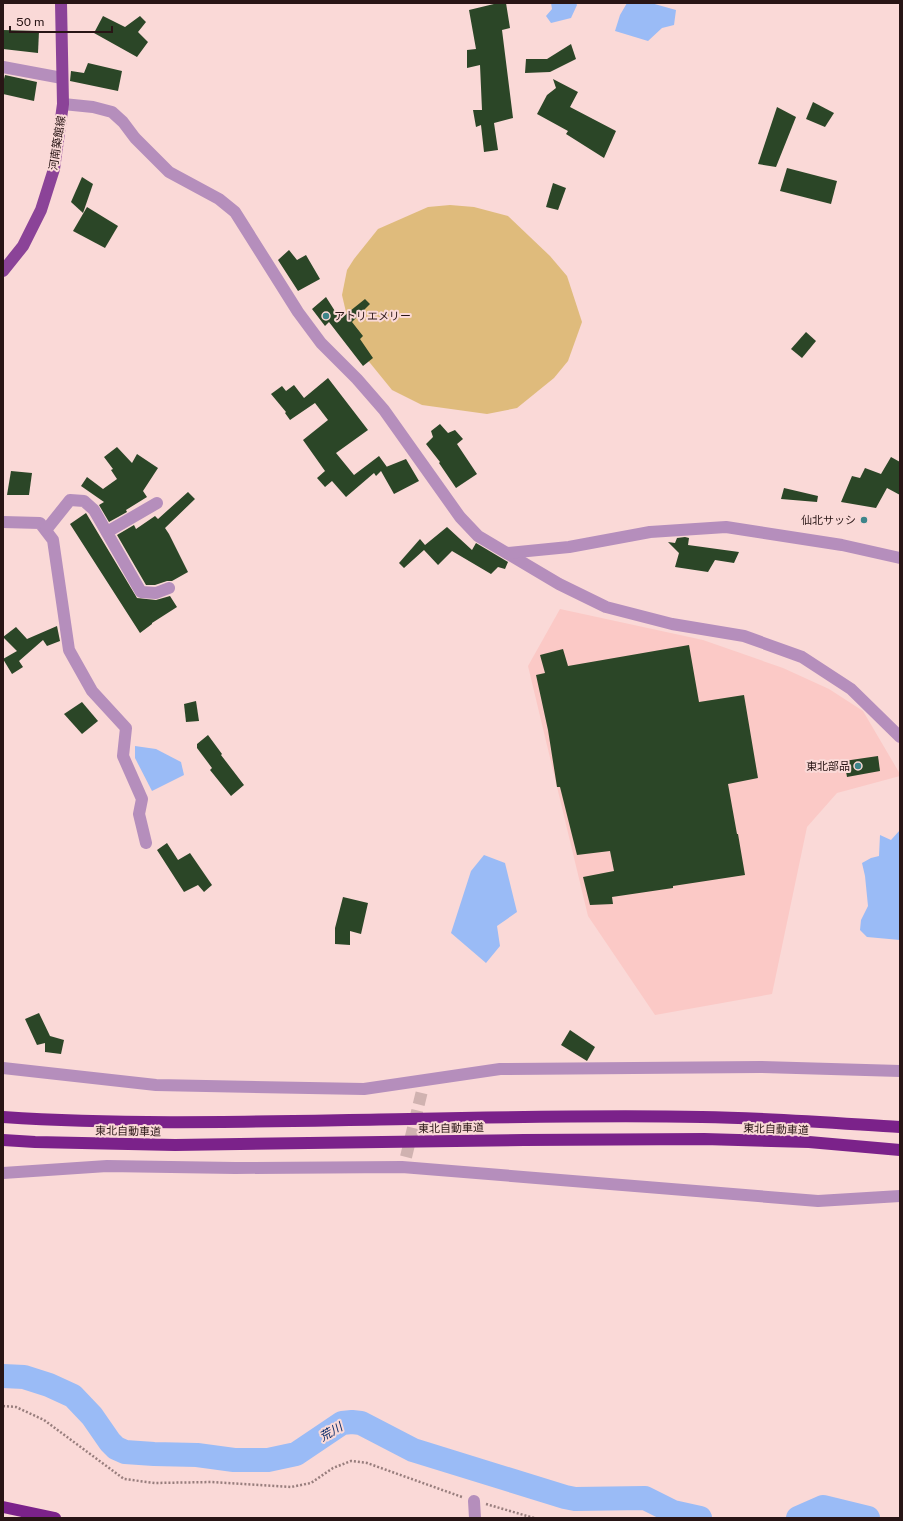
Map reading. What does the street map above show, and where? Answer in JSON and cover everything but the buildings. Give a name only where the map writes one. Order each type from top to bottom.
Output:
[{"type":"highway","name":"東北自動車道","points":[[3,1117],[173,1122],[519,1117],[703,1117],[807,1121],[900,1127]]},
{"type":"highway","name":"東北自動車道","points":[[3,1140],[175,1145],[531,1140],[704,1140],[809,1142],[900,1150]]},
{"type":"highway","points":[[3,1507],[56,1518]]},
{"type":"main road","name":"河南築館線","points":[[3,271],[23,246],[41,210],[54,169],[63,104],[61,3]]},
{"type":"street","points":[[3,67],[62,78]]},
{"type":"street","points":[[63,104],[93,107],[112,112],[123,122],[139,143],[169,172],[219,199],[235,212],[298,312],[321,343],[357,379],[384,410],[460,517],[478,536],[559,584],[606,607],[672,624],[744,636],[802,657],[851,689],[900,737]]},
{"type":"street","points":[[46,530],[70,500],[84,501],[94,510],[141,592],[156,593],[169,588]]},
{"type":"street","points":[[106,532],[157,503]]},
{"type":"street","points":[[3,522],[40,523],[53,540],[69,650],[92,691],[126,728],[123,756],[142,799],[139,814],[146,843]]},
{"type":"street","points":[[507,553],[569,547],[650,532],[726,527],[842,545],[900,558]]},
{"type":"street","points":[[3,1068],[156,1085],[364,1089],[422,1086],[500,1069],[760,1066],[900,1071]]},
{"type":"street","points":[[3,1173],[107,1166],[235,1168],[404,1162],[818,1201],[900,1196]]},
{"type":"street","points":[[474,1501],[474,1518]]},
{"type":"path","points":[[3,1406],[16,1407],[44,1420],[124,1479],[155,1483],[212,1482],[291,1487],[311,1483],[333,1468],[351,1461],[367,1463],[474,1501],[534,1518]]},
{"type":"shaded area","points":[[450,205],[474,207],[508,216],[550,256],[567,276],[582,322],[568,361],[554,378],[517,408],[487,414],[422,405],[392,390],[353,342],[342,295],[347,270],[354,259],[378,229],[428,207]]},
{"type":"shaded area","name":"東北部品","points":[[560,609],[703,640],[783,668],[829,689],[863,711],[900,774],[900,776],[837,793],[807,827],[772,994],[655,1015],[588,916],[528,666]]},
{"type":"water","points":[[551,3],[576,3],[577,5],[571,18],[551,23],[546,16],[552,9]]},
{"type":"water","points":[[627,3],[651,3],[676,10],[674,25],[662,28],[648,41],[615,31],[620,15]]},
{"type":"water","points":[[135,746],[156,749],[181,762],[184,775],[152,791],[135,758]]},
{"type":"water","points":[[900,830],[900,940],[867,937],[860,930],[861,920],[868,906],[862,863],[879,856],[880,835],[891,840]]},
{"type":"water","points":[[484,855],[505,863],[517,912],[497,926],[500,946],[486,963],[451,933],[471,871]]},
{"type":"waterway","name":"荒川","points":[[3,1376],[24,1377],[49,1385],[73,1396],[92,1416],[110,1442],[116,1448],[125,1452],[197,1455],[234,1460],[268,1460],[296,1454],[342,1423],[361,1423],[413,1450],[565,1497],[575,1499],[645,1498],[673,1512],[700,1518]]},
{"type":"waterway","name":"荒川","points":[[798,1518],[823,1507],[868,1518]]},
{"type":"tunnel","points":[[406,1157],[422,1091]]},
{"type":"place","name":"アトリエメリー","points":[[326,316]]},
{"type":"place","name":"仙北サッシ","points":[[864,520]]},
{"type":"place","name":"東北部品","points":[[858,766]]}]
